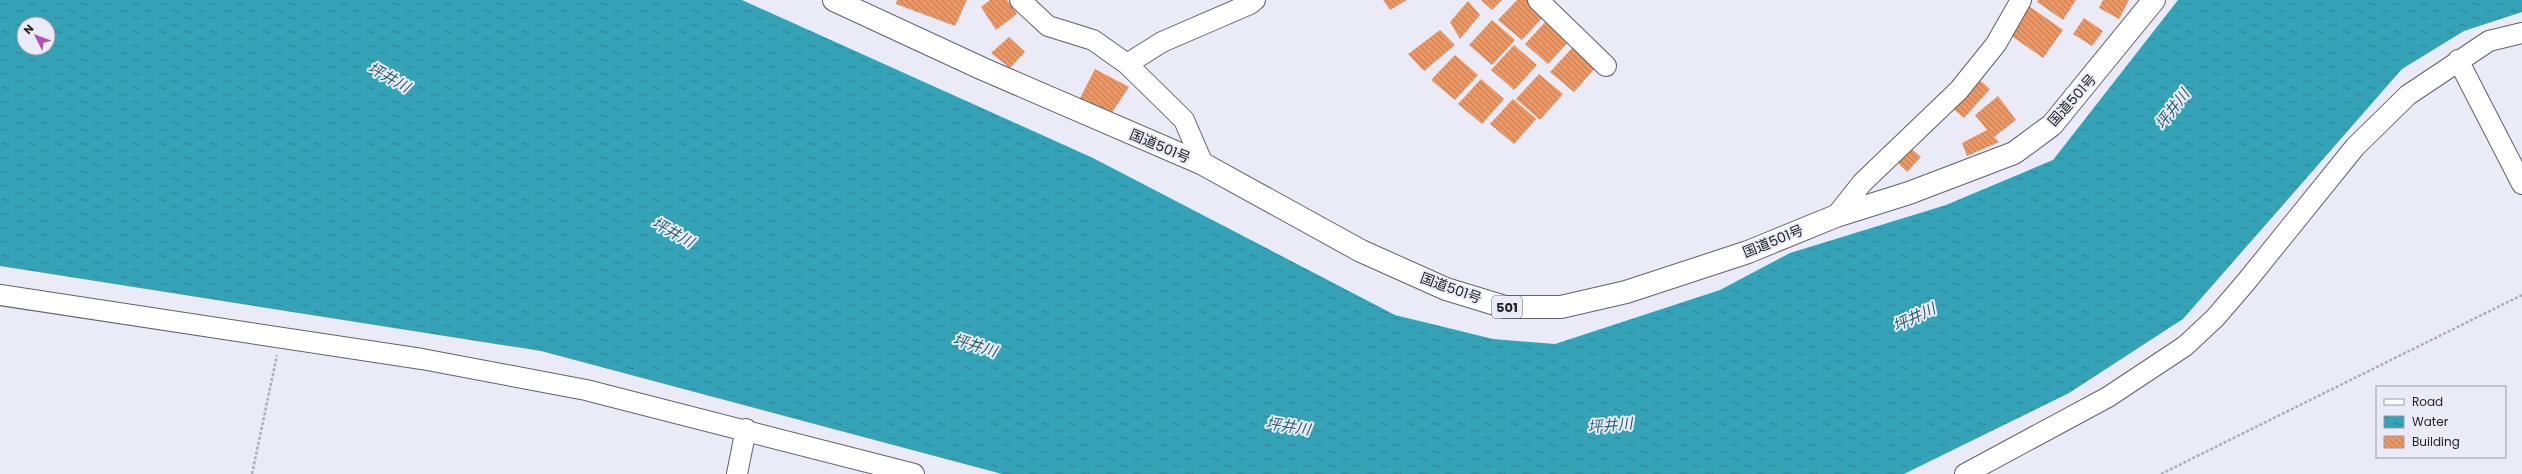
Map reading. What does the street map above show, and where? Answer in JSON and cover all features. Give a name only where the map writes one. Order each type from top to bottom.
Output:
[{"type":"highway","name":"国道501号","points":[[836,0],[983,69],[1203,164],[1361,251],[1446,289],[1505,307],[1561,307],[1626,292],[1748,252],[1836,216],[1909,193],[2014,153],[2052,125],[2154,0]]},
{"type":"street","points":[[1020,0],[1048,26],[1093,40],[1127,64],[1184,120],[1203,164]]},
{"type":"street","points":[[1127,64],[1162,42],[1250,4],[1255,0]]},
{"type":"street","points":[[1538,0],[1606,66]]},
{"type":"street","points":[[1836,216],[1862,183],[1959,90],[1996,44],[2021,0]]},
{"type":"street","points":[[1965,474],[2108,397],[2185,346],[2215,318],[2246,282],[2355,147],[2408,95],[2458,60],[2489,41],[2522,33]]},
{"type":"street","points":[[2458,60],[2522,184]]},
{"type":"street","points":[[0,295],[422,359],[586,390],[746,429],[914,474]]},
{"type":"street","points":[[737,474],[746,429]]},
{"type":"path","points":[[2161,474],[2522,295]]},
{"type":"path","points":[[252,474],[280,338]]},
{"type":"water","name":"坪井川","points":[[0,0],[742,0],[1093,158],[1395,315],[1493,339],[1555,344],[1720,290],[1790,253],[1946,205],[2053,160],[2178,0],[2522,0],[2522,12],[2464,31],[2402,69],[2183,319],[2069,393],[1904,474],[1002,474],[541,351],[0,266]]},
{"type":"building","points":[[897,0],[967,0],[955,26],[896,4]]},
{"type":"building","points":[[990,0],[1007,0],[1017,14],[996,30],[981,7]]},
{"type":"building","points":[[1383,0],[1407,0],[1390,10]]},
{"type":"building","points":[[1481,0],[1502,0],[1492,10]]},
{"type":"building","points":[[1517,0],[1528,0],[1545,15],[1522,40],[1498,20]]},
{"type":"building","points":[[2038,0],[2076,0],[2063,20],[2037,2]]},
{"type":"building","points":[[2103,0],[2129,0],[2119,19],[2099,8]]},
{"type":"building","points":[[1468,1],[1480,15],[1460,39],[1450,22]]},
{"type":"building","points":[[2029,6],[2063,30],[2043,58],[2010,35]]},
{"type":"building","points":[[2084,18],[2103,31],[2092,46],[2073,34]]},
{"type":"building","points":[[1548,19],[1571,39],[1548,64],[1525,44]]},
{"type":"building","points":[[1492,20],[1515,40],[1492,65],[1469,45]]},
{"type":"building","points":[[1440,30],[1455,45],[1424,71],[1408,54]]},
{"type":"building","points":[[1009,37],[1025,52],[1010,68],[991,53]]},
{"type":"building","points":[[1514,45],[1537,65],[1514,90],[1491,70]]},
{"type":"building","points":[[1573,47],[1596,67],[1574,92],[1550,72]]},
{"type":"building","points":[[1455,55],[1478,75],[1455,100],[1431,80]]},
{"type":"building","points":[[1095,69],[1129,87],[1111,114],[1079,100]]},
{"type":"building","points":[[1539,74],[1563,94],[1540,120],[1516,99]]},
{"type":"building","points":[[1976,77],[1990,89],[1964,118],[1951,107]]},
{"type":"building","points":[[1481,79],[1504,99],[1482,124],[1458,104]]},
{"type":"building","points":[[1998,96],[2016,120],[1994,137],[1999,142],[1967,156],[1962,143],[1987,130],[1975,115]]},
{"type":"building","points":[[1513,99],[1536,119],[1514,144],[1490,124]]},
{"type":"building","points":[[1909,147],[1921,157],[1907,172],[1897,162]]}]
